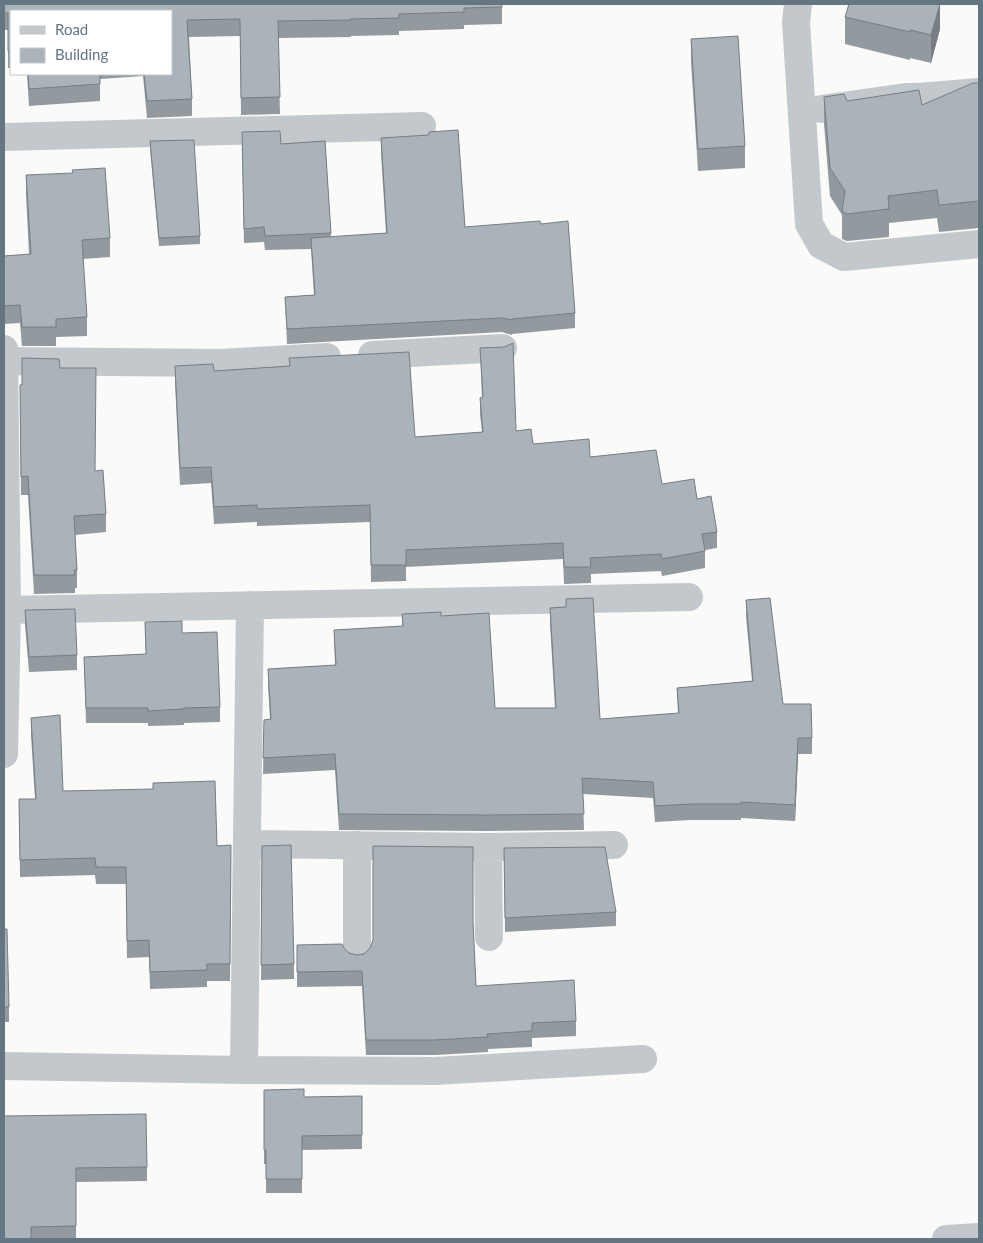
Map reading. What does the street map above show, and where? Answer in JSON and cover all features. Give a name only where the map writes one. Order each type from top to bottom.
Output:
[{"type":"street","points":[[798,4],[796,22],[809,224],[821,245],[844,257],[979,244]]},
{"type":"street","points":[[821,109],[906,97],[979,92]]},
{"type":"street","points":[[4,138],[422,126]]},
{"type":"street","points":[[4,361],[220,363],[503,348]]},
{"type":"street","points":[[4,349],[6,610],[4,754]]},
{"type":"street","points":[[6,610],[689,597]]},
{"type":"street","points":[[244,1070],[250,605]]},
{"type":"street","points":[[247,844],[488,847],[614,845]]},
{"type":"street","points":[[357,845],[357,955]]},
{"type":"street","points":[[488,847],[489,938]]},
{"type":"street","points":[[4,1066],[244,1070],[435,1070],[643,1059]]},
{"type":"street","points":[[946,1239],[979,1237]]},
{"type":"building","points":[[4,4],[502,4],[502,7],[464,8],[464,12],[399,14],[399,18],[278,21],[280,97],[241,98],[240,19],[187,20],[192,99],[147,101],[144,75],[172,75],[172,10],[10,10],[10,51],[8,51],[8,13],[4,13]]},
{"type":"building","points":[[849,4],[940,4],[931,35],[845,17]]},
{"type":"building","points":[[738,36],[745,146],[698,149],[691,39]]},
{"type":"building","points":[[28,75],[100,75],[100,84],[29,89]]},
{"type":"building","points":[[973,83],[979,83],[979,201],[939,205],[937,190],[888,196],[889,209],[847,214],[842,211],[845,191],[830,168],[824,97],[844,94],[847,101],[919,90],[922,105]]},
{"type":"building","points":[[458,130],[465,227],[540,221],[541,224],[568,221],[575,313],[512,320],[502,318],[287,329],[285,297],[315,295],[311,238],[387,233],[381,138],[429,135],[429,132]]},
{"type":"building","points":[[280,131],[281,144],[325,141],[331,233],[265,236],[264,227],[244,229],[242,132]]},
{"type":"building","points":[[194,140],[200,236],[159,238],[150,141]]},
{"type":"building","points":[[105,168],[110,238],[82,240],[87,317],[56,319],[56,327],[22,327],[20,305],[4,306],[4,256],[31,254],[26,175],[73,173],[72,170]]},
{"type":"building","points":[[513,343],[516,431],[531,429],[533,444],[589,439],[590,457],[656,450],[662,484],[694,479],[697,499],[711,496],[717,532],[702,534],[705,551],[662,559],[661,554],[590,558],[591,567],[564,567],[563,543],[406,550],[406,565],[371,565],[370,505],[257,509],[257,505],[214,507],[211,467],[180,468],[175,366],[213,364],[214,371],[290,366],[289,358],[409,352],[415,437],[483,432],[480,398],[483,397],[480,348],[504,347]]},
{"type":"building","points":[[22,358],[59,359],[60,368],[96,368],[95,471],[103,470],[106,514],[74,516],[77,570],[74,570],[75,575],[34,575],[28,476],[21,477],[20,385],[22,385]]},
{"type":"building","points":[[593,598],[600,719],[679,713],[677,688],[753,681],[746,600],[770,598],[783,704],[811,704],[812,738],[798,738],[795,805],[741,802],[741,804],[655,806],[653,782],[582,778],[584,814],[339,814],[335,754],[263,758],[264,720],[271,719],[268,669],[336,665],[334,630],[403,626],[402,614],[441,612],[441,616],[489,613],[495,708],[556,708],[550,608],[566,607],[566,599]]},
{"type":"building","points":[[75,609],[77,655],[29,657],[25,610]]},
{"type":"building","points":[[182,621],[182,633],[217,632],[220,707],[148,711],[148,708],[86,708],[84,657],[146,654],[145,622]]},
{"type":"building","points":[[60,715],[63,791],[153,789],[153,783],[215,781],[217,846],[231,845],[230,964],[207,964],[207,970],[150,972],[149,940],[127,941],[126,867],[96,867],[95,858],[20,860],[19,799],[36,799],[31,718]]},
{"type":"building","points":[[291,845],[294,964],[261,965],[262,846]]},
{"type":"building","points":[[373,846],[473,847],[473,922],[476,986],[574,980],[576,1021],[532,1023],[532,1031],[487,1034],[488,1037],[435,1040],[366,1040],[362,971],[297,972],[297,945],[342,944],[349,953],[357,955],[364,954],[370,948],[373,940]]},
{"type":"building","points":[[605,847],[616,912],[505,918],[504,848]]},
{"type":"building","points":[[4,929],[7,929],[9,1007],[4,1007]]},
{"type":"building","points":[[304,1089],[304,1097],[362,1096],[362,1135],[302,1136],[302,1179],[266,1179],[264,1090]]},
{"type":"building","points":[[146,1114],[147,1167],[76,1168],[76,1226],[31,1227],[31,1239],[4,1239],[4,1116]]}]
